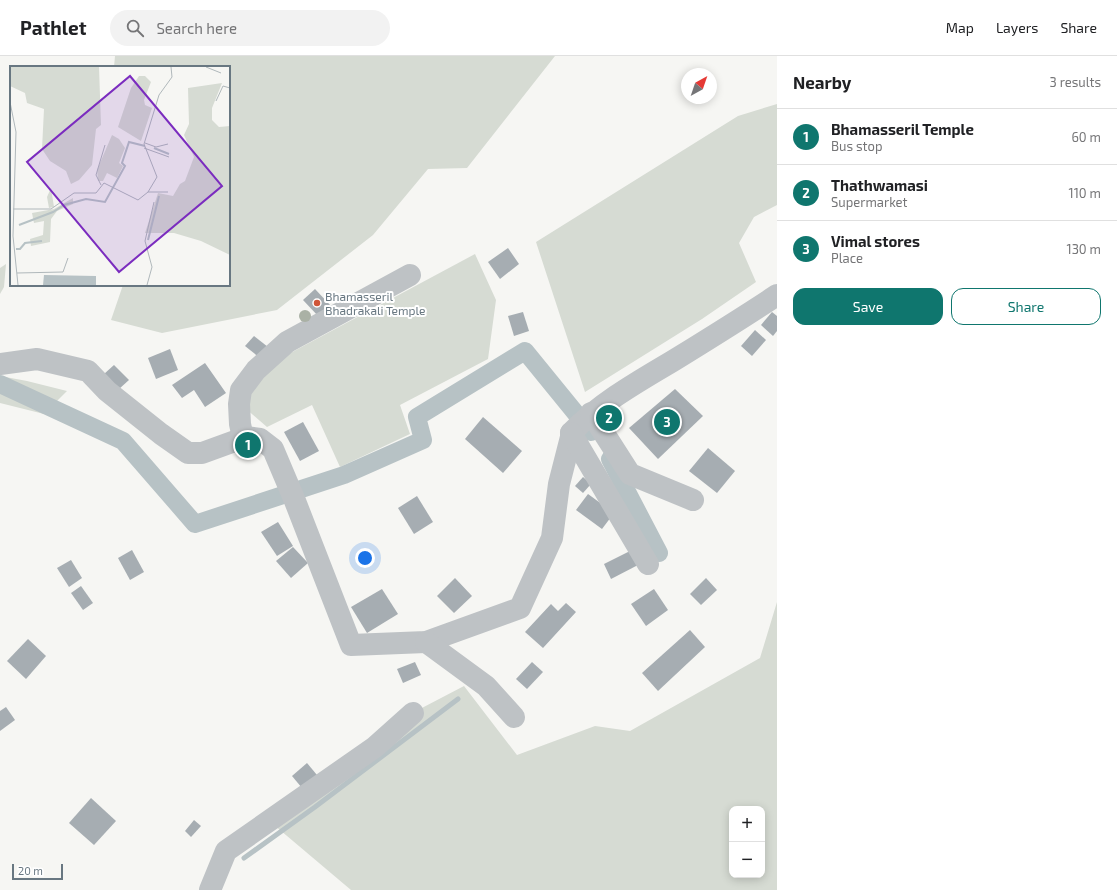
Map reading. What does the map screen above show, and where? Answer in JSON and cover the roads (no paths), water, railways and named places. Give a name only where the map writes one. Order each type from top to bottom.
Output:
[{"type":"street","points":[[243,438],[240,424],[239,404],[241,390],[256,370],[287,342],[410,275]]},
{"type":"street","points":[[0,364],[38,360],[88,371],[107,391],[161,434],[188,453],[202,453],[246,437],[260,439],[273,449],[351,645],[426,642],[520,608],[552,538],[559,484],[571,437],[582,422],[631,385],[737,322],[777,295]]},
{"type":"street","points":[[582,422],[630,474],[693,500]]},
{"type":"street","points":[[582,422],[648,564]]},
{"type":"street","points":[[426,642],[486,686],[514,717]]},
{"type":"street","points":[[210,890],[226,851],[375,747],[413,713]]},
{"type":"waterway","points":[[0,384],[123,441],[195,524],[344,475],[423,440],[417,417],[525,351],[591,432]]},
{"type":"waterway","points":[[610,459],[659,553]]},
{"type":"waterway","points":[[244,858],[315,807],[458,699]]},
{"type":"place","name":"Bhamasseril Bhadrakali Temple","points":[[317,303]]},
{"type":"place","name":"Thathwamasi","points":[[609,418]]},
{"type":"place","name":"Vimal stores","points":[[667,422]]},
{"type":"place","name":"Bhamasseril Temple","points":[[248,445]]}]
